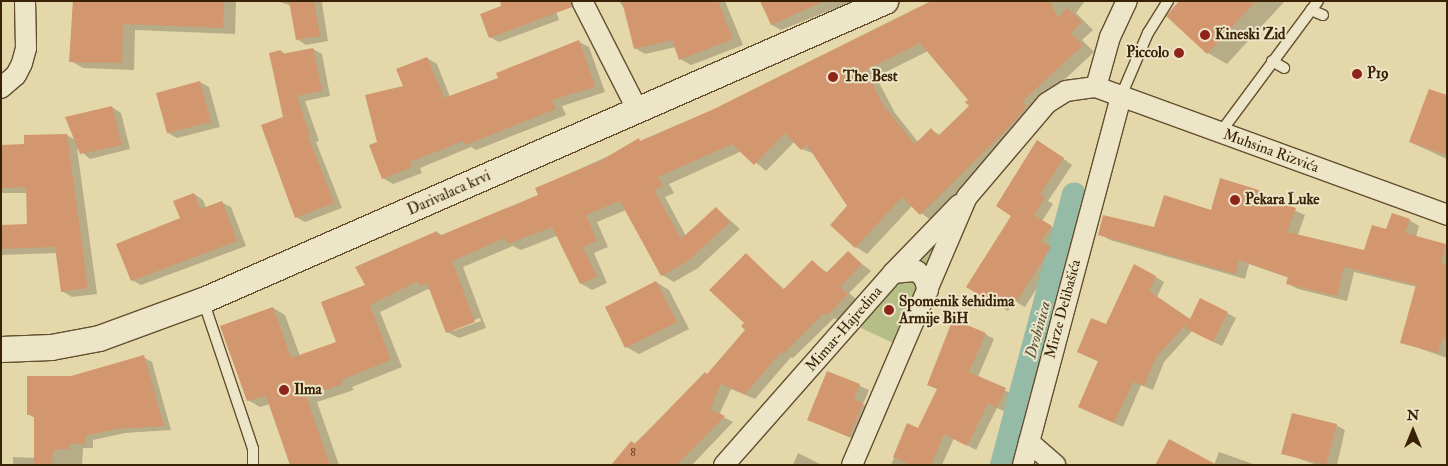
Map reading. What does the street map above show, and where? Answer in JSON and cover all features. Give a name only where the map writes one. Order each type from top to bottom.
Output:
[{"type":"street","points":[[4,87],[16,75],[26,48],[25,1]]},
{"type":"street","points":[[582,1],[638,111]]},
{"type":"street","name":"Darivalaca krvi","points":[[1,349],[51,347],[99,338],[202,300],[638,111],[885,1]]},
{"type":"street","points":[[852,465],[967,197],[1047,103],[1066,91],[1096,87],[1110,37],[1127,1]]},
{"type":"street","name":"Muhsina Rizvića","points":[[1096,87],[1447,215]]},
{"type":"street","name":"Mirze Delibašića","points":[[1023,465],[1121,96]]},
{"type":"street","name":"Mimar-Hajredina","points":[[724,465],[894,273],[967,197]]},
{"type":"street","points":[[894,273],[917,272],[924,278],[928,290]]},
{"type":"street","points":[[1029,442],[1055,465]]},
{"type":"lane","points":[[1121,96],[1148,33],[1168,1]]},
{"type":"lane","points":[[1220,133],[1315,5],[1323,15]]},
{"type":"lane","points":[[1272,61],[1284,68]]},
{"type":"lane","points":[[202,300],[253,449],[253,465]]},
{"type":"green space","points":[[967,197],[902,347],[850,323]]},
{"type":"building","points":[[73,1],[224,1],[223,28],[123,24],[122,63],[69,62]]},
{"type":"building","points":[[289,1],[314,1],[320,36],[296,40]]},
{"type":"building","points":[[500,1],[570,1],[572,7],[489,38],[480,14],[501,6]]},
{"type":"building","points":[[622,1],[718,1],[733,39],[679,60],[672,40],[634,49]]},
{"type":"building","points":[[760,1],[825,1],[771,25]]},
{"type":"building","points":[[931,1],[1050,1],[1058,18],[1067,8],[1082,22],[1071,33],[1083,45],[1022,102],[1027,106],[1013,123],[920,215],[902,197],[855,248],[830,225],[847,206],[807,145],[801,150],[785,133],[754,165],[732,144],[658,177],[663,186],[654,190],[681,239],[716,207],[730,222],[687,262],[661,276],[620,201],[586,215],[597,241],[583,247],[597,277],[580,284],[552,227],[508,244],[505,238],[452,261],[475,322],[446,333],[427,283],[420,286],[418,281],[370,305],[391,360],[341,380],[343,384],[306,396],[330,465],[290,465],[266,396],[247,401],[220,326],[273,307],[291,358],[336,342],[321,302],[365,285],[355,267],[437,231],[439,236],[538,195],[535,188],[600,161],[639,138],[640,141],[712,110]],"holes":[[[920,43],[968,100],[965,102],[969,106],[938,136],[931,128],[915,144],[883,105],[866,70]]]},
{"type":"building","name":"Kineski Zid","points":[[1179,1],[1256,1],[1207,54],[1166,16]]},
{"type":"building","points":[[579,40],[595,87],[552,100],[556,109],[465,145],[463,141],[410,162],[412,167],[382,179],[369,145],[377,142],[365,95],[403,86],[396,69],[427,57],[444,98],[498,78],[496,73]]},
{"type":"building","points":[[313,48],[322,91],[297,96],[310,136],[308,136],[334,203],[295,218],[261,125],[283,117],[269,53],[281,50],[282,54]]},
{"type":"building","points":[[200,81],[211,122],[167,133],[156,93]]},
{"type":"building","points":[[1429,89],[1447,95],[1447,155],[1409,142]]},
{"type":"building","points":[[112,106],[122,145],[80,154],[65,117]]},
{"type":"building","points":[[67,134],[88,288],[61,292],[55,247],[1,249],[1,225],[27,224],[26,187],[1,188],[1,145],[24,144],[24,135]]},
{"type":"building","points":[[1037,140],[1064,158],[1040,195],[1045,198],[1034,215],[1052,226],[1041,241],[1051,247],[1016,303],[1005,297],[999,307],[966,287],[1011,216],[996,206]]},
{"type":"building","points":[[1220,178],[1259,190],[1258,194],[1296,208],[1287,232],[1364,250],[1372,225],[1386,229],[1392,213],[1410,219],[1405,233],[1446,244],[1441,263],[1447,264],[1447,340],[1442,339],[1438,353],[1400,343],[1416,285],[1344,267],[1337,296],[1286,284],[1288,277],[1239,260],[1235,274],[1098,235],[1103,215],[1154,227],[1164,195],[1211,210]]},
{"type":"building","points":[[194,193],[200,209],[222,201],[237,241],[131,281],[116,244],[180,218],[173,201]]},
{"type":"building","points":[[848,251],[862,264],[840,287],[848,294],[827,316],[824,313],[783,354],[781,352],[745,394],[721,384],[710,409],[725,416],[677,465],[611,465],[631,441],[635,444],[705,372],[707,374],[745,330],[741,326],[744,323],[709,290],[746,253],[783,290],[812,260],[826,273]]},
{"type":"building","points":[[1134,264],[1156,276],[1149,291],[1190,319],[1200,298],[1228,312],[1213,342],[1185,328],[1189,321],[1156,357],[1144,386],[1133,382],[1114,423],[1078,407],[1098,361],[1077,352],[1091,318],[1106,324]]},
{"type":"building","points":[[656,281],[677,322],[625,348],[605,307]]},
{"type":"building","points":[[953,319],[986,333],[969,372],[1006,388],[997,408],[988,404],[967,446],[944,434],[931,465],[911,465],[893,457],[907,423],[918,428],[937,389],[927,385]]},
{"type":"building","points":[[144,355],[164,426],[116,429],[85,436],[85,444],[70,444],[70,449],[53,450],[52,465],[34,465],[34,415],[27,415],[27,376],[71,376]]},
{"type":"building","points":[[827,371],[860,384],[854,399],[863,403],[849,437],[807,420]]},
{"type":"building","points":[[1292,413],[1337,424],[1326,465],[1281,454]]},
{"type":"building","points":[[1169,439],[1217,465],[1155,465]]},
{"type":"waterway","name":"Drobinica","points":[[1002,465],[1074,194]]},
{"type":"place","name":"Kineski Zid","points":[[1205,35]]},
{"type":"place","name":"Piccolo","points":[[1179,53]]},
{"type":"place","name":"P19","points":[[1357,74]]},
{"type":"place","name":"The Best","points":[[833,77]]},
{"type":"place","name":"Pekara Luke","points":[[1235,200]]},
{"type":"place","name":"Spomenik šehidima Armije BiH","points":[[889,310]]},
{"type":"place","name":"Ilma","points":[[284,390]]}]
